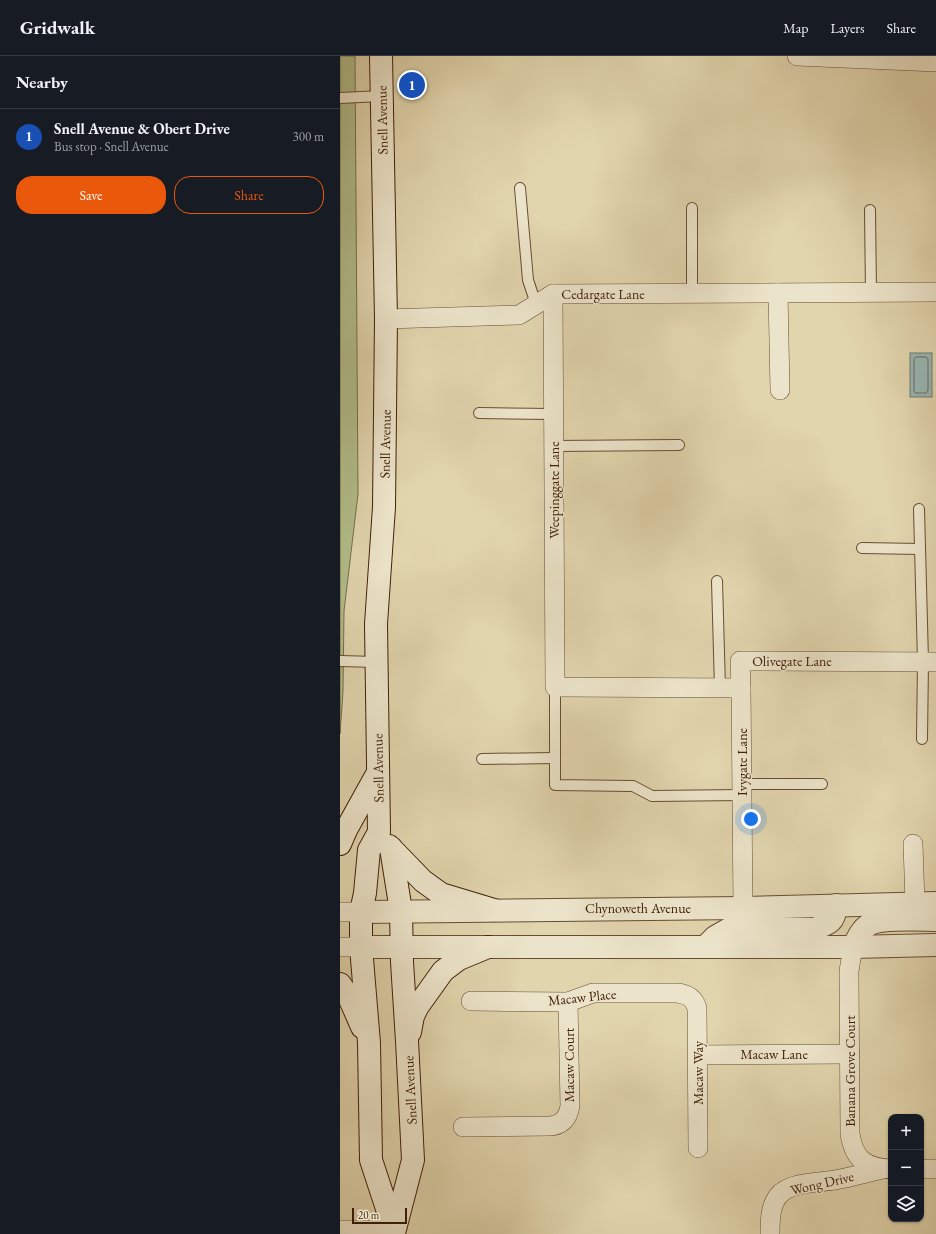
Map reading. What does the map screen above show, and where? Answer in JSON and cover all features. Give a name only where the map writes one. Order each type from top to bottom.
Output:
[{"type":"main road","name":"Snell Avenue","points":[[381,56],[386,319],[384,507],[376,624],[377,773],[385,840],[401,911],[401,947],[408,1041],[413,1160],[394,1232]]},
{"type":"main road","points":[[340,844],[377,773]]},
{"type":"main road","points":[[394,1232],[371,1160],[369,1043],[351,947],[350,912],[365,893],[369,850],[385,840],[423,881],[440,894],[494,910]]},
{"type":"main road","name":"Chynoweth Avenue","points":[[350,912],[743,908],[925,903]]},
{"type":"main road","points":[[705,947],[715,937],[729,929],[814,929],[825,926],[832,922],[836,912],[836,905]]},
{"type":"main road","points":[[853,947],[862,931],[872,922],[936,920]]},
{"type":"main road","points":[[351,947],[853,947],[936,945]]},
{"type":"main road","points":[[408,1041],[413,1016],[418,1006],[443,971],[459,959],[488,947]]},
{"type":"main road","points":[[340,984],[349,997],[369,1043]]},
{"type":"street","points":[[798,56],[936,62]]},
{"type":"street","name":"Cedargate Lane","points":[[386,319],[519,315],[553,294],[936,292]]},
{"type":"street","points":[[778,293],[780,390]]},
{"type":"street","name":"Weepinggate Lane","points":[[553,294],[555,687]]},
{"type":"street","name":"Olivegate Lane","points":[[741,688],[740,661],[930,661]]},
{"type":"street","points":[[555,687],[741,688]]},
{"type":"street","name":"Ivygate Lane","points":[[741,688],[743,908]]},
{"type":"street","points":[[913,844],[925,903]]},
{"type":"street","name":"Banana Grove Court","points":[[853,947],[849,972],[850,1134],[852,1146],[859,1157],[867,1164],[887,1169]]},
{"type":"street","name":"Macaw Place","points":[[471,1001],[568,1002],[593,993],[678,993],[688,995],[692,999]]},
{"type":"street","name":"Macaw Way","points":[[692,999],[697,1008],[698,1148]]},
{"type":"street","name":"Macaw Court","points":[[463,1127],[550,1126],[562,1122],[566,1118],[570,1106],[568,1002]]},
{"type":"street","name":"Macaw Lane","points":[[698,1054],[850,1054]]},
{"type":"street","name":"Wong Drive","points":[[770,1234],[770,1220],[774,1204],[781,1193],[792,1187],[810,1183],[839,1180],[887,1169]]},
{"type":"street","points":[[924,1169],[936,1169]]},
{"type":"street","points":[[340,1230],[394,1232]]},
{"type":"lane","points":[[340,98],[381,96]]},
{"type":"lane","points":[[520,188],[528,280],[536,304]]},
{"type":"lane","points":[[692,208],[692,293]]},
{"type":"lane","points":[[870,210],[871,292]]},
{"type":"lane","points":[[479,413],[553,414]]},
{"type":"lane","points":[[554,446],[679,446]]},
{"type":"lane","points":[[919,509],[920,549],[930,661],[922,739]]},
{"type":"lane","points":[[862,548],[920,549]]},
{"type":"lane","points":[[717,581],[720,688]]},
{"type":"lane","points":[[340,661],[376,662]]},
{"type":"lane","points":[[555,687],[554,785],[633,786],[652,796],[822,784]]},
{"type":"lane","points":[[482,759],[554,758]]},
{"type":"green space","points":[[340,56],[355,56],[358,494],[344,611],[343,691],[340,734]]},
{"type":"water","points":[[910,353],[932,353],[932,397],[910,397]]},
{"type":"place","name":"Snell Avenue & Obert Drive","points":[[412,85]]}]
